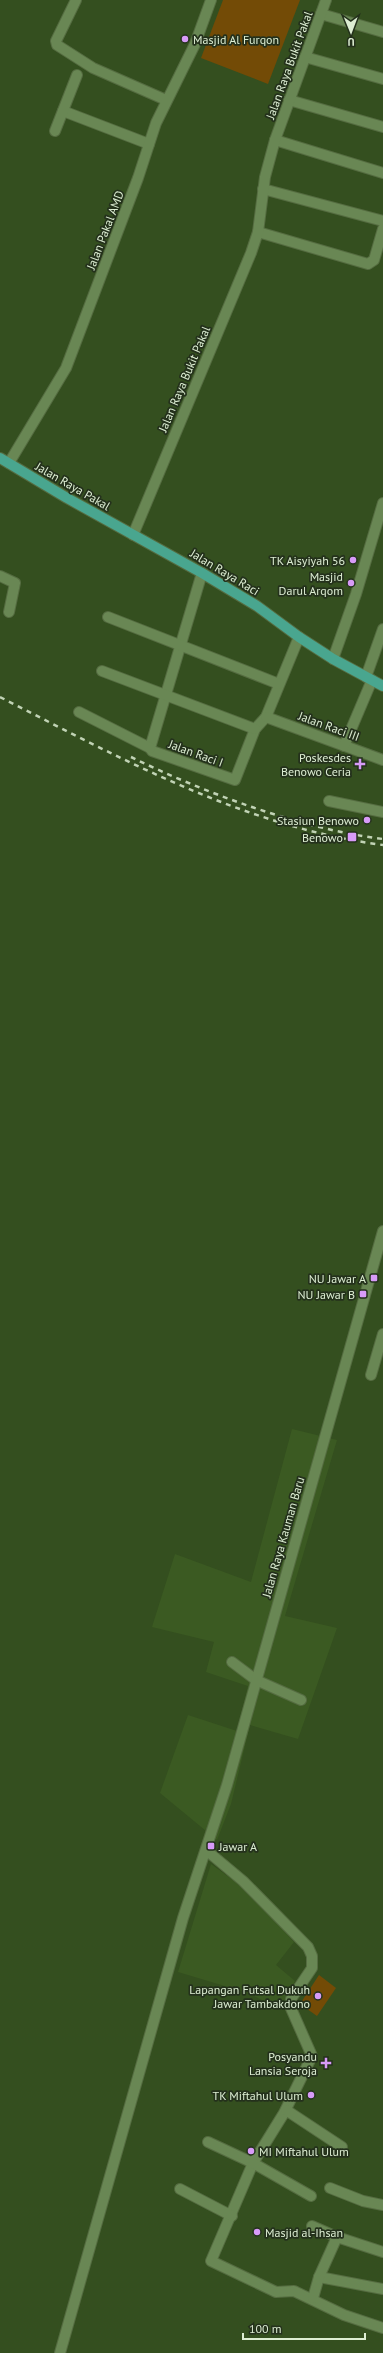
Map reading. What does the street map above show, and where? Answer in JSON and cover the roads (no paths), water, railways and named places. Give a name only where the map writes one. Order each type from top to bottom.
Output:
[{"type":"main road","name":"Jalan Raya Pakal","points":[[3,460],[66,498],[133,535]]},
{"type":"main road","name":"Jalan Raya Raci","points":[[133,535],[202,573],[257,606],[299,637],[333,659],[383,686]]},
{"type":"street","points":[[76,0],[56,41],[57,45],[93,68],[166,100]]},
{"type":"street","name":"Jalan Pakal AMD","points":[[3,460],[66,368],[166,100],[195,44],[211,0]]},
{"type":"street","name":"Jalan Raya Bukit Pakal","points":[[133,535],[258,232],[265,177],[275,140],[326,0]]},
{"type":"street","points":[[321,14],[383,32]]},
{"type":"street","points":[[305,57],[383,79]]},
{"type":"street","points":[[55,131],[77,75]]},
{"type":"street","points":[[289,100],[383,126]]},
{"type":"street","points":[[63,110],[149,144]]},
{"type":"street","points":[[275,140],[383,173]]},
{"type":"street","points":[[263,189],[383,221]]},
{"type":"street","points":[[258,232],[368,264],[374,260],[383,229]]},
{"type":"street","points":[[333,659],[356,594],[383,503]]},
{"type":"street","name":"Jalan Raci I","points":[[202,573],[150,748],[152,751],[234,780],[255,729],[266,717],[299,637]]},
{"type":"street","points":[[0,576],[15,582],[9,612]]},
{"type":"street","points":[[108,617],[279,684]]},
{"type":"street","points":[[344,746],[369,679],[383,629]]},
{"type":"street","points":[[102,671],[255,729]]},
{"type":"street","points":[[79,712],[150,748]]},
{"type":"street","name":"Jalan Raci III","points":[[266,717],[383,760]]},
{"type":"street","points":[[328,801],[383,812]]},
{"type":"street","name":"Jalan Raya Kauman Baru","points":[[60,2353],[183,1918],[227,1784],[383,1231]]},
{"type":"street","points":[[371,1375],[383,1334]]},
{"type":"street","points":[[232,1662],[256,1680],[301,1700]]},
{"type":"street","points":[[206,1850],[243,1881],[308,1947],[312,1956],[312,1968],[291,1999],[290,2006],[312,2056],[286,2110],[253,2163],[232,2216],[211,2261],[276,2292],[294,2291],[313,2298],[344,2315],[382,2325]]},
{"type":"street","points":[[286,2110],[342,2147]]},
{"type":"street","points":[[208,2142],[253,2163],[311,2196]]},
{"type":"street","points":[[330,2188],[363,2201],[383,2205]]},
{"type":"street","points":[[180,2189],[232,2216]]},
{"type":"street","points":[[312,2226],[337,2237],[383,2252]]},
{"type":"street","points":[[313,2298],[319,2276],[337,2237]]},
{"type":"street","points":[[319,2276],[383,2289]]},
{"type":"railway","points":[[0,697],[138,766],[233,807],[282,823],[332,836],[383,845]]},
{"type":"railway","points":[[131,757],[190,784],[254,808],[319,827],[383,839]]},
{"type":"place","name":"Masjid Al Furqon","points":[[185,39]]},
{"type":"place","name":"TK Aisyiyah 56","points":[[353,560]]},
{"type":"place","name":"Masjid Darul Arqom","points":[[351,583]]},
{"type":"place","name":"Poskesdes Benowo Ceria","points":[[360,764]]},
{"type":"place","name":"Stasiun Benowo","points":[[367,820]]},
{"type":"place","name":"Benowo","points":[[352,837]]},
{"type":"place","name":"NU Jawar A","points":[[374,1278]]},
{"type":"place","name":"NU Jawar B","points":[[363,1294]]},
{"type":"place","name":"Jawar A","points":[[211,1846]]},
{"type":"place","name":"Lapangan Futsal Dukuh Jawar Tambakdono","points":[[318,1996]]},
{"type":"place","name":"Posyandu Lansia Seroja","points":[[326,2063]]},
{"type":"place","name":"TK Miftahul Ulum","points":[[311,2095]]},
{"type":"place","name":"MI Miftahul Ulum","points":[[251,2151]]},
{"type":"place","name":"Masjid al-Ihsan","points":[[257,2232]]}]
